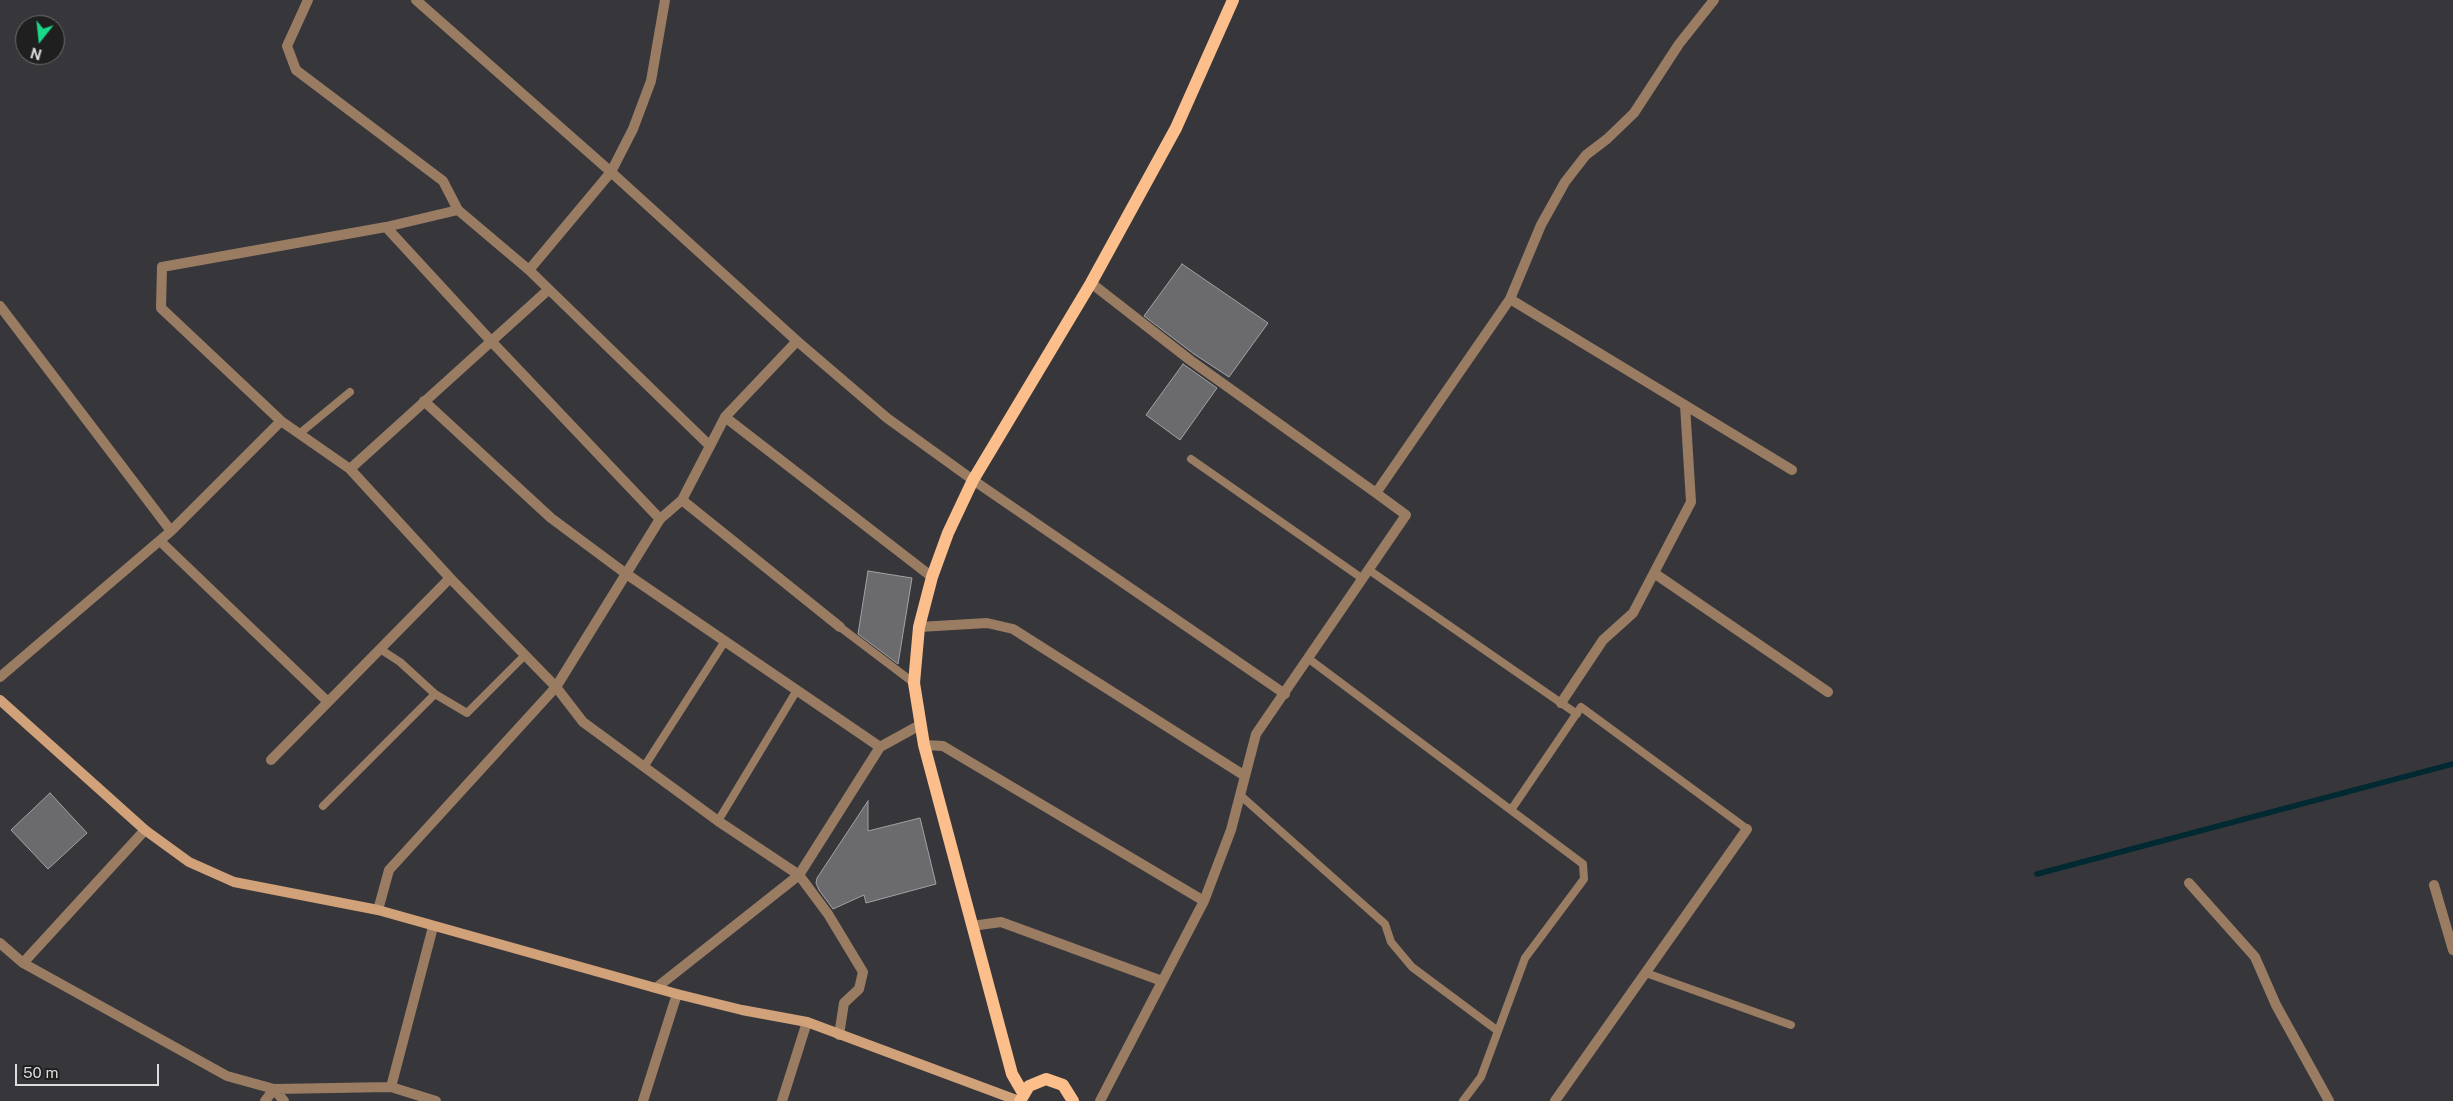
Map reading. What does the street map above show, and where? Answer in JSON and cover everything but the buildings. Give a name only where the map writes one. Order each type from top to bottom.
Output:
[{"type":"main road","points":[[1073,1098],[1055,1081],[1046,1080],[1037,1081],[1020,1098],[1012,1074],[924,745],[914,683],[919,627],[932,577],[948,533],[973,480],[1091,284],[1176,128],[1233,0]]},
{"type":"street","points":[[308,0],[287,46],[296,70],[443,181],[458,210],[529,270],[709,445]]},
{"type":"street","points":[[416,0],[611,172],[797,341],[888,418],[973,480],[1284,694]]},
{"type":"street","points":[[529,270],[611,172],[633,129],[651,81],[665,0]]},
{"type":"street","points":[[1376,493],[1510,299],[1541,225],[1565,182],[1586,155],[1607,139],[1634,113],[1679,44],[1714,0]]},
{"type":"street","points":[[458,210],[386,227],[162,267],[161,308],[281,421],[350,469],[450,578],[556,687],[583,722],[718,821],[799,874],[828,914],[863,972],[859,989],[844,1003],[839,1035]]},
{"type":"street","points":[[386,227],[660,519]]},
{"type":"street","points":[[1091,284],[1190,360],[1406,515],[1256,734],[1231,830],[1204,901],[1100,1101]]},
{"type":"street","points":[[350,469],[548,290]]},
{"type":"street","points":[[1510,299],[1792,470]]},
{"type":"street","points":[[0,306],[171,531]]},
{"type":"street","points":[[378,910],[389,870],[556,687],[660,519],[682,500],[725,417],[797,341]]},
{"type":"street","points":[[424,401],[551,518],[625,573],[880,747]]},
{"type":"street","points":[[1562,703],[1604,640],[1633,613],[1691,502],[1685,405]]},
{"type":"street","points":[[725,417],[932,577]]},
{"type":"street","points":[[0,677],[171,531],[281,421]]},
{"type":"street","points":[[682,500],[840,627]]},
{"type":"street","points":[[160,541],[328,702]]},
{"type":"street","points":[[1654,572],[1828,692]]},
{"type":"street","points":[[271,760],[450,578]]},
{"type":"street","points":[[919,627],[987,623],[1013,629],[1244,776]]},
{"type":"street","points":[[0,700],[144,830],[189,862],[234,882],[378,910],[677,994],[742,1010],[807,1022],[1020,1098]]},
{"type":"street","points":[[656,988],[799,874],[880,747],[920,725]]},
{"type":"street","points":[[924,745],[942,746],[1204,901]]},
{"type":"street","points":[[1555,1101],[1747,829]]},
{"type":"street","points":[[23,963],[144,830]]},
{"type":"street","points":[[2189,883],[2255,956],[2276,1005],[2328,1101]]},
{"type":"street","points":[[2434,885],[2453,950]]},
{"type":"street","points":[[972,926],[1000,922],[1162,981]]},
{"type":"street","points":[[391,1088],[433,927]]},
{"type":"street","points":[[1,944],[23,963],[228,1076],[274,1089],[391,1088],[436,1101]]},
{"type":"street","points":[[643,1101],[677,994]]},
{"type":"street","points":[[782,1101],[807,1022]]},
{"type":"street","points":[[264,1101],[274,1089]]},
{"type":"street","points":[[274,1089],[284,1101]]},
{"type":"lane","points":[[299,434],[350,392]]},
{"type":"lane","points":[[1191,460],[1577,714]]},
{"type":"lane","points":[[840,627],[914,683]]},
{"type":"lane","points":[[644,767],[725,641]]},
{"type":"lane","points":[[380,649],[400,662],[435,694],[467,713],[525,655]]},
{"type":"lane","points":[[1309,658],[1583,864],[1584,879],[1525,958],[1480,1077],[1463,1101]]},
{"type":"lane","points":[[718,821],[797,690]]},
{"type":"lane","points":[[323,806],[435,694]]},
{"type":"lane","points":[[1511,810],[1581,707],[1747,829]]},
{"type":"lane","points":[[1240,795],[1385,924],[1391,942],[1412,967],[1498,1031]]},
{"type":"lane","points":[[1646,973],[1791,1025]]},
{"type":"waterway","points":[[2037,874],[2453,764]]}]
